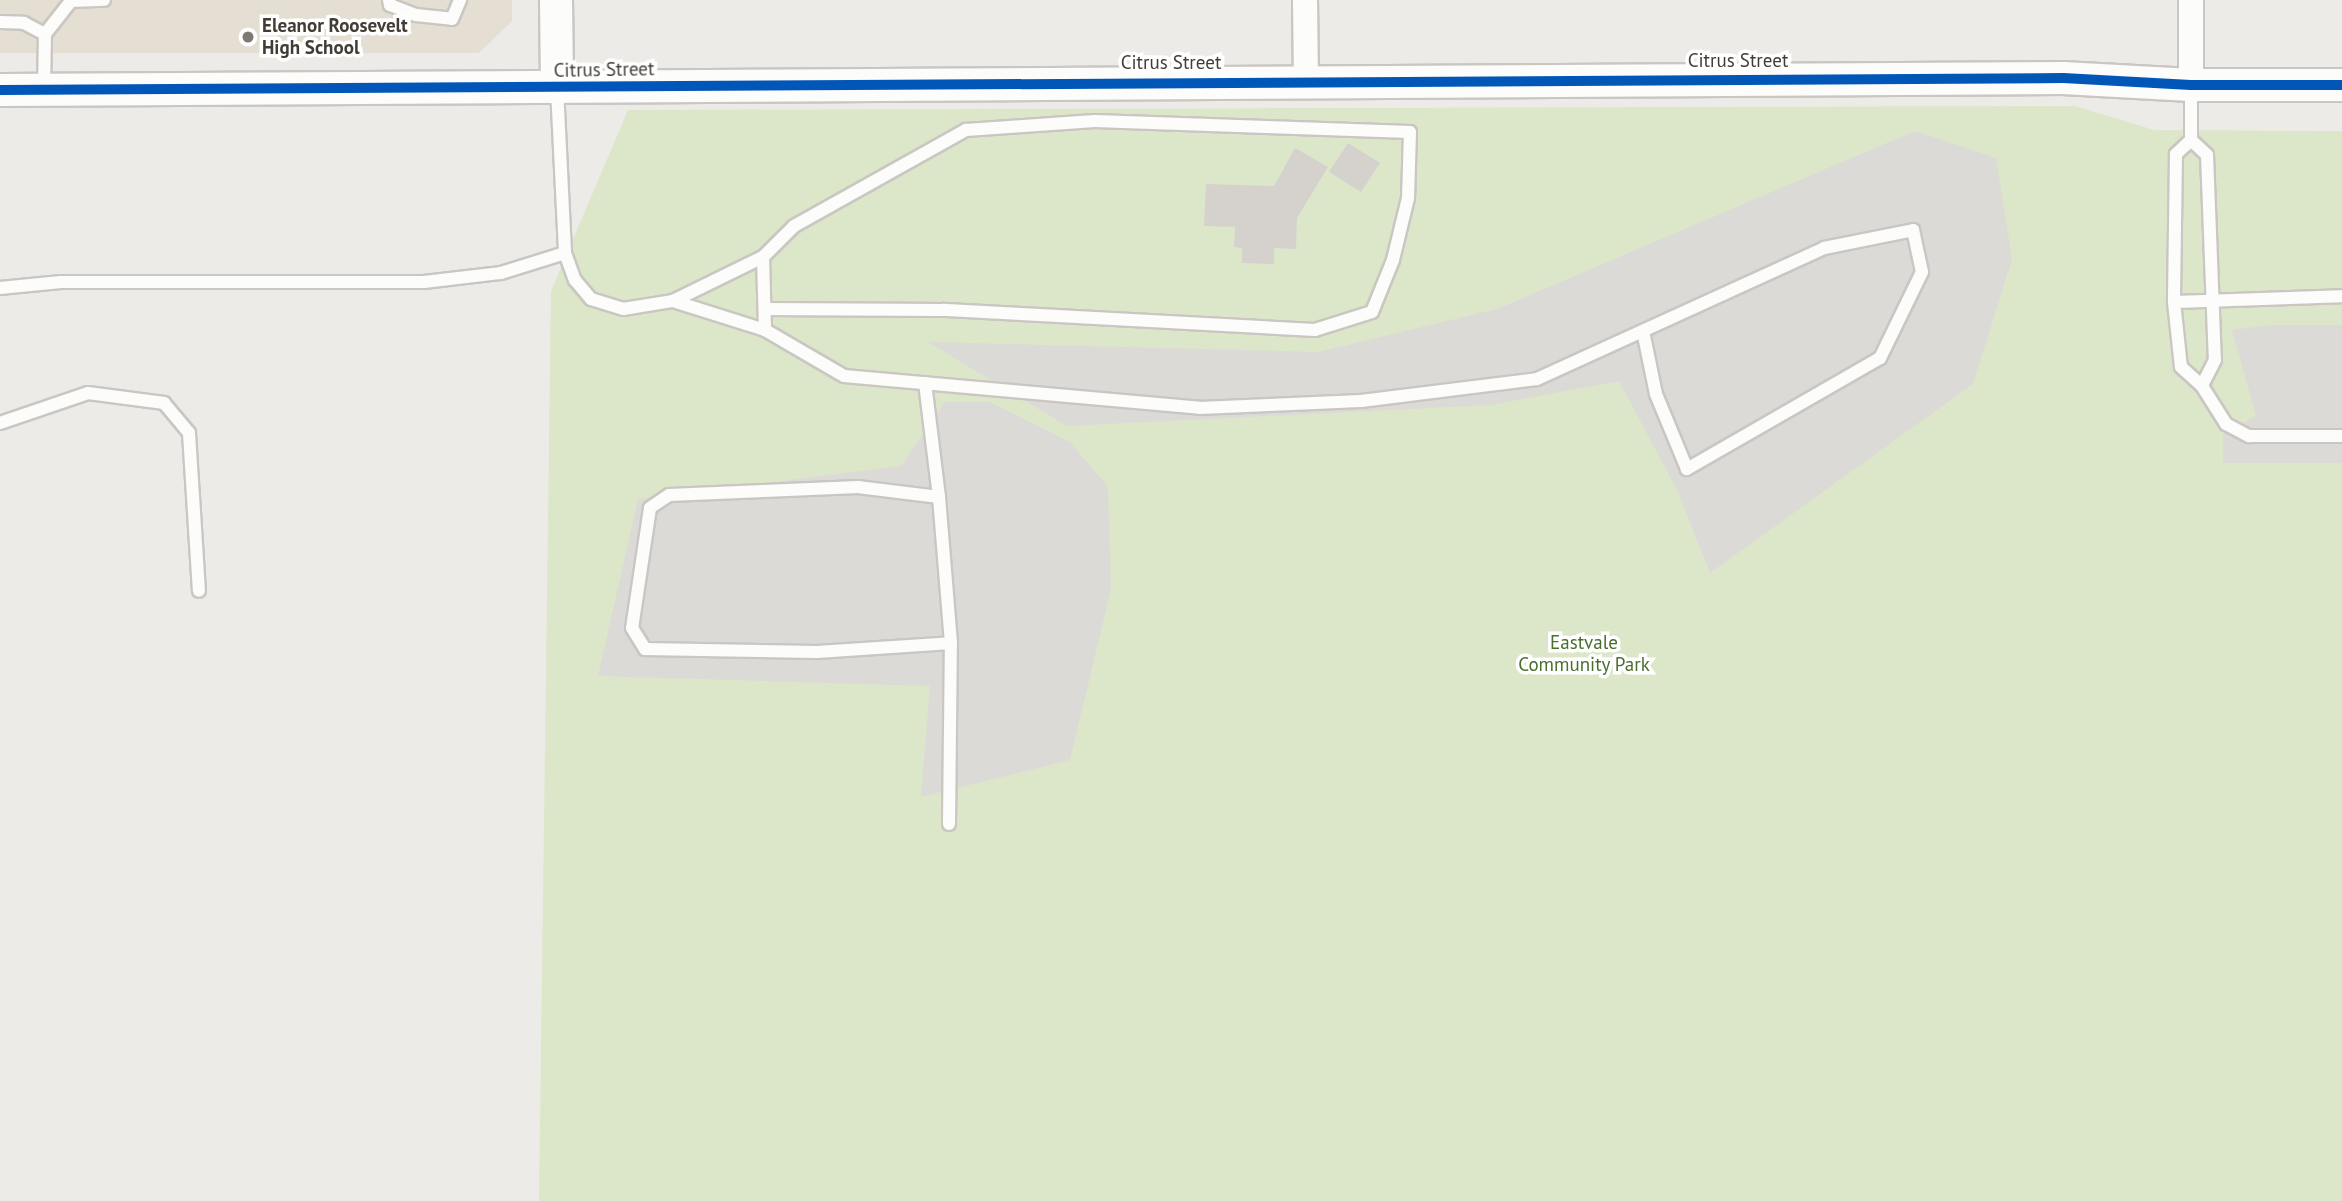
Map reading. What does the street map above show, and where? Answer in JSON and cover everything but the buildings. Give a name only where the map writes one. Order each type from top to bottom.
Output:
[{"type":"street","points":[[556,0],[557,88]]},
{"type":"street","points":[[1305,0],[1306,81]]},
{"type":"street","points":[[2191,85],[2192,0]]},
{"type":"street","name":"Citrus Street","points":[[0,90],[2063,78],[2191,85],[2342,85]]},
{"type":"lane","points":[[44,90],[45,34],[71,1],[104,0]]},
{"type":"lane","points":[[389,0],[390,5],[416,15],[452,19],[460,0]]},
{"type":"lane","points":[[0,22],[24,23],[45,34]]},
{"type":"lane","points":[[2191,85],[2191,140],[2207,155],[2210,300],[2215,360],[2202,386]]},
{"type":"lane","points":[[557,88],[565,253],[575,280],[603,305],[623,309],[673,301],[763,257],[794,226],[966,130],[1095,121],[1410,132],[1408,198],[1393,260],[1372,312],[1315,330],[943,310],[765,309]]},
{"type":"lane","points":[[2191,140],[2176,154],[2174,302],[2181,367],[2202,386],[2226,424],[2249,436],[2342,436]]},
{"type":"lane","points":[[673,301],[765,330],[844,376],[1200,408],[1361,401],[1537,379],[1824,248],[1913,230],[1922,272],[1880,358],[1687,469],[1656,394],[1643,331]]},
{"type":"lane","points":[[0,288],[61,282],[424,282],[501,273],[565,253]]},
{"type":"lane","points":[[763,257],[765,330]]},
{"type":"lane","points":[[2174,302],[2342,296]]},
{"type":"lane","points":[[925,383],[939,497],[951,643],[949,824]]},
{"type":"lane","points":[[0,423],[88,393],[164,403],[189,433],[199,591]]},
{"type":"lane","points":[[939,497],[858,487],[669,495],[650,508],[632,628],[645,649],[817,652],[951,643]]},
{"type":"shaded area","name":"Eleanor Roosevelt High School","points":[[0,0],[512,0],[512,21],[479,53],[0,53]]},
{"type":"shaded area","points":[[1915,131],[1996,158],[2012,259],[1973,384],[1710,573],[1678,492],[1619,381],[1491,405],[1067,426],[928,342],[1318,352],[1497,309]]},
{"type":"shaded area","points":[[2272,325],[2342,325],[2342,463],[2223,463],[2223,434],[2256,416],[2232,330]]},
{"type":"shaded area","points":[[945,402],[990,402],[1070,442],[1108,487],[1111,589],[1070,760],[921,797],[930,686],[598,676],[638,499],[901,466]]},
{"type":"green space","name":"Eastvale Community Park","points":[[2075,106],[2154,130],[2342,131],[2342,1201],[539,1201],[551,291],[628,110]]},
{"type":"cycle path","points":[[0,90],[2063,78],[2191,85],[2342,85]]},
{"type":"place","name":"Eleanor Roosevelt High School","points":[[248,37]]}]
